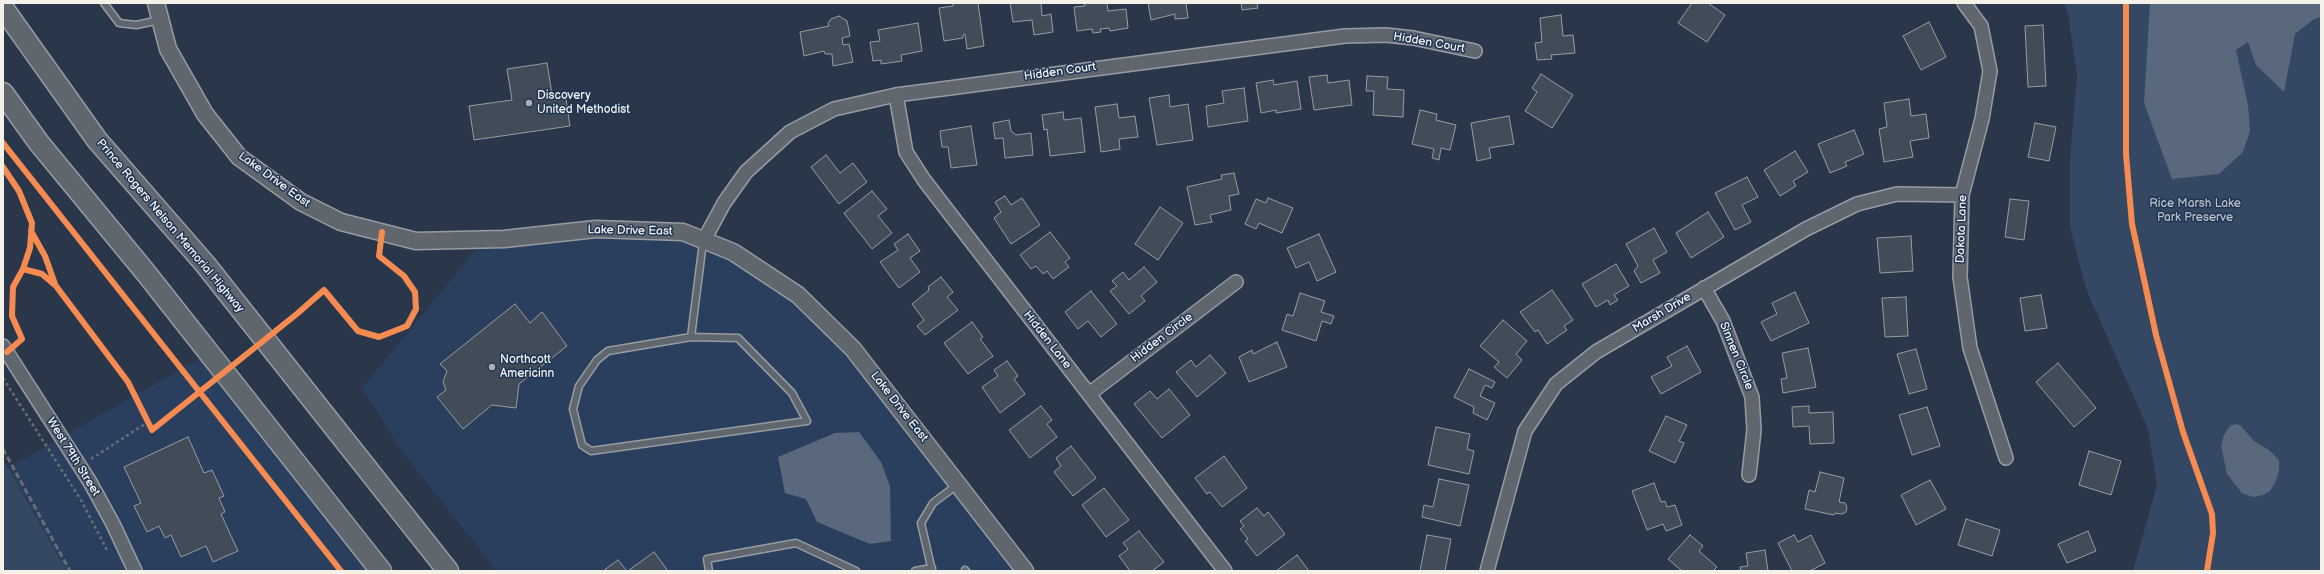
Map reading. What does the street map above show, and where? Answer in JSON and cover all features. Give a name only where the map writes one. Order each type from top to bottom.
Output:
[{"type":"main road","name":"Prince Rogers Nelson Memorial Highway","points":[[3,8],[97,140],[205,264],[448,571]]},
{"type":"main road","points":[[3,93],[39,143],[146,273],[381,571]]},
{"type":"street","name":"Lake Drive East","points":[[156,3],[168,49],[205,114],[239,157],[301,202],[341,222],[416,241],[504,239],[596,229],[683,232],[733,252],[798,295],[852,349],[959,484],[1021,569]]},
{"type":"street","name":"Dakota Lane","points":[[1964,3],[1981,26],[1990,71],[1982,119],[1962,195],[1960,278],[1970,348],[2006,458]]},
{"type":"street","name":"Hidden Court","points":[[704,240],[724,203],[746,172],[790,132],[834,109],[896,95],[1345,36],[1386,35],[1413,38],[1475,51]]},
{"type":"street","name":"Hidden Lane","points":[[896,95],[906,152],[924,180],[1225,571]]},
{"type":"street","name":"Marsh Drive","points":[[1487,571],[1526,431],[1556,384],[1596,352],[1806,229],[1857,204],[1897,194],[1962,195]]},
{"type":"street","name":"Hidden Circle","points":[[1089,394],[1236,282]]},
{"type":"street","name":"Sinnen Circle","points":[[1704,288],[1723,321],[1752,397],[1754,430],[1749,476]]},
{"type":"street","name":"West 79th Street","points":[[3,346],[90,482],[113,524],[135,571]]},
{"type":"lane","points":[[104,3],[119,23],[136,25],[160,20]]},
{"type":"lane","points":[[691,337],[704,240]]},
{"type":"lane","points":[[691,337],[738,338],[792,393],[807,421],[591,451],[582,445],[573,409],[579,386],[597,360],[608,351],[691,337]]},
{"type":"lane","points":[[915,571],[932,570],[921,523],[934,503],[959,484]]},
{"type":"lane","points":[[709,571],[707,559],[796,543],[856,571]]},
{"type":"path","points":[[3,378],[81,500],[111,558]]},
{"type":"path","points":[[145,415],[152,430]]},
{"type":"path","points":[[90,459],[148,422]]},
{"type":"shaded area","points":[[2150,3],[2321,3],[2321,17],[2314,19],[2295,34],[2284,92],[2256,65],[2248,42],[2236,50],[2248,105],[2250,131],[2243,152],[2219,174],[2172,179],[2144,103]]},
{"type":"shaded area","points":[[686,233],[759,269],[856,353],[1025,571],[497,571],[403,453],[362,388],[484,240]]},
{"type":"shaded area","points":[[209,353],[380,571],[67,571],[8,468]]},
{"type":"shaded area","points":[[2235,424],[2240,425],[2254,441],[2269,450],[2279,460],[2279,471],[2275,483],[2270,491],[2263,495],[2253,497],[2242,493],[2227,474],[2221,446],[2224,435],[2230,426]]},
{"type":"shaded area","points":[[859,432],[881,462],[890,486],[891,541],[870,544],[817,522],[806,499],[785,493],[778,457],[835,433]]},
{"type":"green space","name":"Rice Marsh Lake Park Preserve","points":[[2064,3],[2321,3],[2321,571],[2133,571],[2157,485],[2148,429],[2086,289],[2070,227],[2070,158],[2077,75],[2068,14]]},
{"type":"green space","points":[[3,459],[8,468],[67,571],[3,571]]},
{"type":"building","points":[[953,3],[978,3],[984,46],[967,49],[965,34],[963,35],[963,38],[944,41],[939,8],[953,6]]},
{"type":"building","points":[[1010,3],[1041,3],[1042,16],[1051,14],[1053,32],[1034,35],[1032,20],[1013,22]]},
{"type":"building","points":[[1084,3],[1107,3],[1108,11],[1126,9],[1128,28],[1110,31],[1109,28],[1100,29],[1101,32],[1093,33],[1092,29],[1077,31],[1074,7],[1085,6]]},
{"type":"building","points":[[1148,3],[1186,3],[1188,18],[1175,19],[1175,14],[1151,20]]},
{"type":"building","points":[[1241,3],[1257,3],[1258,8],[1242,10]]},
{"type":"building","points":[[1692,3],[1708,3],[1725,15],[1707,42],[1678,23]]},
{"type":"building","points":[[1561,15],[1563,36],[1573,35],[1575,53],[1551,55],[1552,59],[1537,60],[1535,43],[1542,42],[1540,18]]},
{"type":"building","points":[[839,16],[847,21],[850,36],[842,38],[843,45],[849,44],[853,62],[833,66],[832,54],[825,54],[824,51],[804,56],[800,32],[829,26],[828,23],[831,19]]},
{"type":"building","points":[[1929,22],[1946,57],[1921,70],[1903,36]]},
{"type":"building","points":[[918,23],[922,51],[901,55],[902,61],[881,64],[881,60],[873,61],[870,42],[880,41],[878,30]]},
{"type":"building","points":[[2043,25],[2046,86],[2028,87],[2025,26]]},
{"type":"building","name":"Discovery United Methodist","points":[[547,63],[552,94],[565,92],[570,126],[474,140],[469,106],[512,100],[507,69]]},
{"type":"building","points":[[1541,74],[1573,95],[1552,128],[1525,111],[1537,92],[1532,88]]},
{"type":"building","points":[[1327,75],[1328,83],[1349,80],[1352,105],[1314,110],[1309,77]]},
{"type":"building","points":[[1367,76],[1388,77],[1387,89],[1404,90],[1403,117],[1373,115],[1374,91],[1366,91]]},
{"type":"building","points":[[1273,80],[1274,85],[1297,81],[1301,109],[1276,113],[1276,110],[1261,113],[1256,83]]},
{"type":"building","points":[[1244,88],[1248,121],[1208,127],[1206,106],[1224,103],[1222,91]]},
{"type":"building","points":[[1169,95],[1170,107],[1188,104],[1193,140],[1157,145],[1149,98]]},
{"type":"building","points":[[1909,99],[1911,116],[1926,114],[1929,138],[1910,141],[1913,157],[1884,162],[1879,129],[1887,127],[1884,103]]},
{"type":"building","points":[[1117,104],[1119,118],[1135,116],[1138,137],[1119,139],[1120,149],[1101,152],[1095,107]]},
{"type":"building","points":[[1420,110],[1437,114],[1436,120],[1456,125],[1450,150],[1441,148],[1439,160],[1432,158],[1434,149],[1412,144]]},
{"type":"building","points":[[1063,112],[1064,120],[1081,118],[1085,152],[1050,156],[1047,129],[1044,130],[1042,115]]},
{"type":"building","points":[[1509,116],[1514,144],[1489,148],[1491,158],[1477,161],[1471,123]]},
{"type":"building","points":[[1009,120],[1011,131],[1016,135],[1031,133],[1033,155],[1005,158],[1003,138],[995,139],[993,123]]},
{"type":"building","points":[[2035,123],[2056,127],[2049,161],[2028,157]]},
{"type":"building","points":[[971,126],[977,165],[951,168],[948,147],[942,147],[940,131]]},
{"type":"building","points":[[1854,130],[1864,154],[1845,162],[1847,166],[1830,173],[1818,144]]},
{"type":"building","points":[[1795,151],[1808,172],[1793,181],[1796,186],[1780,196],[1764,170]]},
{"type":"building","points":[[826,155],[840,173],[853,163],[867,182],[839,204],[811,167]]},
{"type":"building","points":[[1234,173],[1239,194],[1229,196],[1231,210],[1210,215],[1212,222],[1195,225],[1187,187],[1222,179],[1221,175]]},
{"type":"building","points":[[1747,177],[1758,197],[1742,205],[1751,222],[1735,230],[1715,193]]},
{"type":"building","points":[[872,191],[887,209],[878,216],[892,233],[872,249],[844,213]]},
{"type":"building","points":[[1005,196],[1011,205],[1022,198],[1040,225],[1011,244],[994,218],[1001,212],[995,202]]},
{"type":"building","points":[[1268,198],[1293,208],[1282,233],[1259,223],[1256,229],[1245,224],[1256,199],[1266,203]]},
{"type":"building","points":[[2010,199],[2029,201],[2024,240],[2005,237]]},
{"type":"building","points":[[1160,207],[1183,223],[1158,260],[1135,244]]},
{"type":"building","points":[[1708,212],[1724,237],[1691,258],[1676,233]]},
{"type":"building","points":[[1654,228],[1667,252],[1653,260],[1660,273],[1641,283],[1634,271],[1638,266],[1626,244]]},
{"type":"building","points":[[1050,232],[1070,258],[1065,262],[1069,267],[1053,279],[1047,271],[1043,274],[1036,266],[1031,269],[1020,255]]},
{"type":"building","points":[[908,234],[920,251],[910,258],[920,272],[899,288],[880,262],[898,250],[894,244]]},
{"type":"building","points":[[1319,234],[1336,272],[1317,281],[1309,262],[1296,268],[1287,248]]},
{"type":"building","points":[[1911,236],[1913,271],[1880,273],[1877,238]]},
{"type":"building","points":[[1616,264],[1629,286],[1614,295],[1618,300],[1610,305],[1608,300],[1596,307],[1582,284]]},
{"type":"building","points":[[1144,267],[1157,282],[1141,296],[1145,301],[1129,314],[1110,291],[1117,286],[1112,281],[1123,272],[1129,280]]},
{"type":"building","points":[[941,277],[953,292],[947,297],[958,310],[925,335],[917,326],[924,320],[912,304],[929,290],[928,287]]},
{"type":"building","points":[[1552,290],[1573,320],[1564,326],[1567,330],[1547,344],[1538,330],[1535,332],[1520,312]]},
{"type":"building","points":[[1091,291],[1117,324],[1101,337],[1088,321],[1078,329],[1065,312]]},
{"type":"building","points":[[1795,292],[1809,323],[1771,341],[1761,322],[1777,314],[1772,303]]},
{"type":"building","points":[[1300,293],[1325,301],[1321,312],[1334,316],[1331,324],[1322,321],[1316,341],[1282,330],[1287,314],[1293,316]]},
{"type":"building","points":[[2041,295],[2047,328],[2025,331],[2020,298]]},
{"type":"building","points":[[1906,297],[1908,336],[1885,337],[1882,298]]},
{"type":"building","name":"Northcott Americinn","points":[[515,304],[530,323],[542,312],[567,346],[519,384],[516,408],[492,405],[463,429],[437,397],[446,390],[443,382],[447,371],[440,364]]},
{"type":"building","points":[[1503,320],[1527,341],[1516,354],[1522,360],[1507,378],[1494,367],[1499,362],[1480,346]]},
{"type":"building","points":[[972,322],[983,337],[980,339],[993,356],[968,374],[944,343]]},
{"type":"building","points":[[1277,342],[1287,367],[1249,382],[1239,357],[1252,350],[1253,354]]},
{"type":"building","points":[[1687,346],[1701,372],[1661,394],[1651,377],[1672,366],[1667,357]]},
{"type":"building","points":[[1808,348],[1816,387],[1783,393],[1781,379],[1787,378],[1782,353]]},
{"type":"building","points":[[1916,349],[1927,389],[1909,394],[1897,354]]},
{"type":"building","points":[[1210,355],[1226,373],[1197,397],[1176,372],[1191,360],[1196,367]]},
{"type":"building","points":[[1007,361],[1018,376],[1014,379],[1025,394],[1000,413],[982,387],[998,376],[994,370]]},
{"type":"building","points":[[2058,363],[2096,408],[2074,427],[2036,382]]},
{"type":"building","points":[[1469,369],[1495,382],[1492,388],[1485,385],[1480,396],[1495,403],[1487,420],[1473,413],[1474,407],[1454,397]]},
{"type":"building","points":[[1169,389],[1190,415],[1162,438],[1134,404],[1150,391],[1157,399]]},
{"type":"building","points":[[1041,406],[1052,420],[1047,424],[1057,437],[1030,458],[1009,430]]},
{"type":"building","points":[[1809,406],[1809,413],[1833,412],[1834,443],[1810,444],[1809,426],[1793,427],[1792,407]]},
{"type":"building","points":[[1927,407],[1940,446],[1912,455],[1899,415]]},
{"type":"building","points":[[1666,416],[1687,425],[1679,441],[1684,443],[1675,463],[1649,451]]},
{"type":"building","points":[[1436,427],[1470,434],[1467,449],[1474,451],[1469,474],[1428,465]]},
{"type":"building","points":[[188,437],[204,473],[212,470],[224,496],[219,498],[225,512],[221,514],[238,551],[213,562],[206,546],[181,557],[171,535],[165,538],[159,526],[147,532],[134,506],[141,503],[124,467]]},
{"type":"building","points":[[1071,446],[1096,478],[1073,496],[1054,472],[1061,466],[1056,458]]},
{"type":"building","points":[[2089,451],[2121,461],[2111,495],[2079,485]]},
{"type":"building","points":[[1224,456],[1247,488],[1222,507],[1210,492],[1207,494],[1195,478]]},
{"type":"building","points":[[1820,472],[1844,478],[1839,502],[1845,503],[1847,507],[1846,512],[1842,514],[1835,513],[1834,515],[1805,509],[1809,490],[1815,492]]},
{"type":"building","points":[[1439,479],[1469,485],[1460,526],[1422,517],[1424,505],[1433,507]]},
{"type":"building","points":[[1930,480],[1946,509],[1916,525],[1901,495]]},
{"type":"building","points":[[1654,483],[1661,502],[1665,501],[1667,507],[1675,505],[1682,525],[1666,531],[1663,524],[1647,530],[1632,491]]},
{"type":"building","points":[[1104,488],[1129,520],[1106,537],[1082,505]]},
{"type":"building","points":[[1257,508],[1264,516],[1268,512],[1285,534],[1257,556],[1245,541],[1248,539],[1240,529],[1244,526],[1240,521]]},
{"type":"building","points":[[1966,519],[2000,530],[1992,556],[1958,545]]},
{"type":"building","points":[[1139,531],[1164,562],[1152,571],[1130,571],[1119,556],[1128,549],[1123,543]]},
{"type":"building","points":[[2088,531],[2096,551],[2067,563],[2058,544]]},
{"type":"building","points":[[1427,535],[1451,539],[1445,571],[1420,571]]},
{"type":"building","points":[[1690,535],[1703,546],[1699,551],[1717,567],[1713,571],[1682,571],[1668,559]]},
{"type":"building","points":[[1794,535],[1798,542],[1811,535],[1825,563],[1810,571],[1792,571],[1778,543]]},
{"type":"building","points":[[1765,550],[1768,571],[1731,571],[1741,570],[1740,567],[1748,566],[1746,553]]},
{"type":"building","points":[[654,552],[668,571],[628,571]]},
{"type":"building","points":[[1297,555],[1309,571],[1276,571]]},
{"type":"building","points":[[618,560],[627,571],[603,571]]},
{"type":"railway","points":[[3,449],[70,571]]},
{"type":"cycle path","points":[[2126,3],[2126,154],[2132,224],[2156,335],[2183,432],[2212,514],[2213,533],[2207,571]]},
{"type":"cycle path","points":[[3,143],[341,571]]},
{"type":"cycle path","points":[[3,167],[19,191],[32,223],[30,248],[23,269]]},
{"type":"cycle path","points":[[31,231],[45,256],[55,284]]},
{"type":"cycle path","points":[[7,352],[22,339],[12,316],[13,287],[23,269],[42,274],[56,286],[128,382],[152,430],[298,313],[324,290],[358,331],[379,337],[407,326],[416,309],[415,292],[404,276],[379,256],[382,232]]},
{"type":"place","name":"Discovery United Methodist","points":[[529,103]]},
{"type":"place","name":"Northcott Americinn","points":[[492,367]]}]
